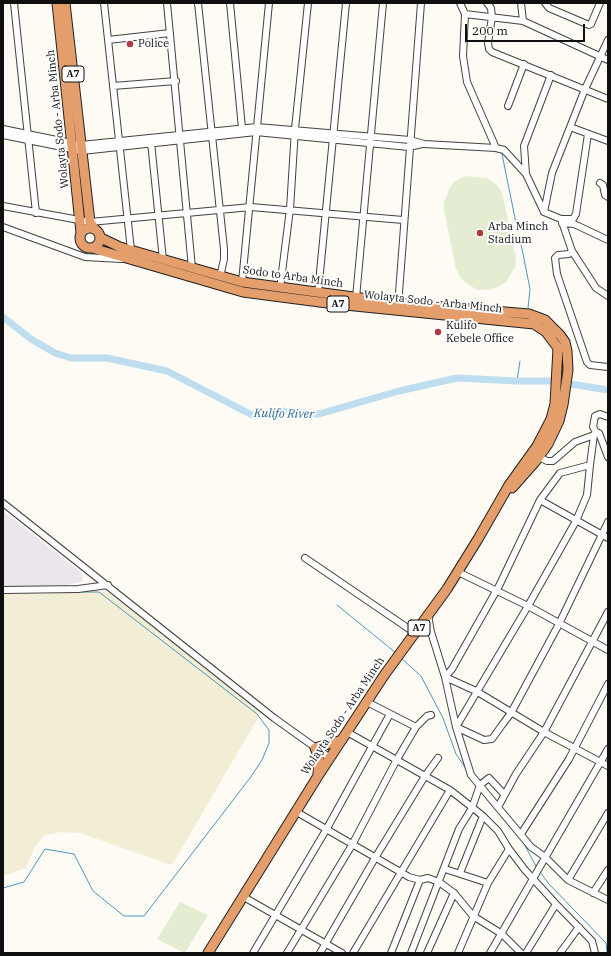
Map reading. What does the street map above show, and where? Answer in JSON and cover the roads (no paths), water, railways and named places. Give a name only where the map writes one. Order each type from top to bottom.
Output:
[{"type":"highway","name":"Wolayta Sodo - Arba Minch","points":[[57,3],[88,224],[99,233],[101,238]]},
{"type":"highway","name":"Wolayta Sodo - Arba Minch","points":[[65,3],[78,147]]},
{"type":"highway","name":"Wolayta Sodo - Arba Minch","points":[[88,224],[81,233],[80,239],[82,244],[87,248],[92,248],[130,260],[216,279],[243,292],[398,307]]},
{"type":"highway","name":"Sodo to Arba Minch","points":[[101,238],[131,250],[192,268],[216,279],[356,298],[398,307],[460,313],[512,313]]},
{"type":"highway","points":[[92,248],[99,244],[101,238]]},
{"type":"highway","name":"Wolayta Sodo - Arba Minch","points":[[208,953],[242,896],[318,776],[367,702],[458,572],[504,496],[509,485],[543,437],[559,404],[558,353],[556,344],[546,332],[534,324],[460,313]]},
{"type":"highway","name":"Wolayta Sodo - Arba Minch","points":[[504,496],[539,457],[554,433],[559,404],[568,370],[565,342],[560,335],[545,320],[529,314],[512,313]]},
{"type":"highway","points":[[318,776],[319,757],[315,748],[342,740]]},
{"type":"street","points":[[14,3],[36,213]]},
{"type":"street","points":[[104,3],[126,219],[131,250]]},
{"type":"street","points":[[167,3],[176,81],[192,268]]},
{"type":"street","points":[[198,3],[211,134],[221,209],[224,259],[216,279]]},
{"type":"street","points":[[230,3],[242,128]]},
{"type":"street","points":[[242,282],[251,207],[256,129],[269,3]]},
{"type":"street","points":[[280,288],[290,209],[295,132],[308,3]]},
{"type":"street","points":[[318,293],[346,3]]},
{"type":"street","points":[[356,298],[369,140],[383,3]]},
{"type":"street","points":[[398,307],[409,143],[422,3]]},
{"type":"street","points":[[460,3],[465,14],[463,56],[467,82],[496,148]]},
{"type":"street","points":[[487,3],[491,8],[492,17],[489,49],[492,52],[608,99]]},
{"type":"street","points":[[521,3],[523,21]]},
{"type":"street","points":[[545,3],[549,8],[589,25],[591,24],[600,3]]},
{"type":"street","points":[[465,14],[523,21],[608,60]]},
{"type":"street","points":[[108,40],[170,33]]},
{"type":"street","points":[[544,212],[552,172],[585,89],[608,40]]},
{"type":"street","points":[[508,106],[524,64]]},
{"type":"street","points":[[526,174],[524,146],[552,76]]},
{"type":"street","points":[[113,86],[176,81]]},
{"type":"street","points":[[570,127],[608,141]]},
{"type":"street","points":[[211,134],[242,128],[369,140],[496,148],[504,150],[530,180],[544,212],[561,221],[574,224],[608,240]]},
{"type":"street","points":[[3,129],[78,147],[151,142],[256,129]]},
{"type":"street","points":[[561,221],[573,219],[575,217],[588,134]]},
{"type":"street","points":[[3,135],[28,136]]},
{"type":"street","points":[[151,142],[163,260]]},
{"type":"street","points":[[600,183],[603,184],[605,195],[608,197]]},
{"type":"street","points":[[3,206],[88,224],[251,207],[363,215],[404,220]]},
{"type":"street","points":[[561,221],[572,251],[596,288],[608,296]]},
{"type":"street","points":[[3,227],[85,257],[130,260]]},
{"type":"street","points":[[572,251],[555,258],[557,274],[587,362],[590,365],[608,367]]},
{"type":"street","points":[[456,727],[476,691],[528,606],[576,521],[587,495],[595,433],[593,427],[595,416],[600,414],[608,417]]},
{"type":"street","points":[[539,457],[548,461],[553,461],[575,442],[595,433],[600,433],[608,455]]},
{"type":"street","points":[[445,677],[452,670],[496,591],[540,500],[560,473],[590,465]]},
{"type":"street","points":[[540,500],[608,538]]},
{"type":"street","points":[[3,503],[274,718],[330,758]]},
{"type":"street","points":[[456,727],[484,740],[492,739],[511,713],[559,624],[608,522]]},
{"type":"street","points":[[305,558],[415,633]]},
{"type":"street","points":[[458,572],[528,606],[608,650]]},
{"type":"street","points":[[3,590],[78,589],[108,585]]},
{"type":"street","points":[[498,807],[504,794],[544,732],[608,612]]},
{"type":"street","points":[[428,615],[431,632],[445,677],[456,727],[471,775],[531,847],[545,857],[568,880],[608,900]]},
{"type":"street","points":[[445,677],[476,691],[544,732],[575,747],[608,766]]},
{"type":"street","points":[[521,834],[575,747],[608,684]]},
{"type":"street","points":[[367,702],[416,727]]},
{"type":"street","points":[[253,953],[326,830],[390,714]]},
{"type":"street","points":[[287,953],[352,845],[396,761],[416,727],[427,716],[431,715]]},
{"type":"street","points":[[347,732],[396,761],[450,790],[483,816],[498,831],[509,849],[535,876],[556,904],[594,943],[595,953]]},
{"type":"street","points":[[490,953],[608,749]]},
{"type":"street","points":[[320,953],[424,776],[438,758]]},
{"type":"street","points":[[411,953],[445,869],[459,829],[472,808],[480,785],[489,778],[504,794]]},
{"type":"street","points":[[353,953],[450,790]]},
{"type":"street","points":[[296,811],[326,830],[401,872],[420,880],[428,878],[439,882],[454,893],[473,916],[502,934],[521,953]]},
{"type":"street","points":[[568,880],[608,813]]},
{"type":"street","points":[[460,873],[483,816]]},
{"type":"street","points":[[458,953],[488,884],[509,849]]},
{"type":"street","points":[[445,869],[488,884]]},
{"type":"street","points":[[593,893],[608,870]]},
{"type":"street","points":[[391,953],[420,880]]},
{"type":"street","points":[[427,953],[454,893]]},
{"type":"street","points":[[242,896],[342,953]]},
{"type":"street","points":[[526,953],[556,904]]},
{"type":"street","points":[[560,953],[579,927]]},
{"type":"waterway","points":[[502,154],[517,228]]},
{"type":"waterway","points":[[520,239],[530,289],[528,308]]},
{"type":"waterway","name":"Kulifo River","points":[[3,317],[31,339],[55,353],[71,358],[107,358],[167,371],[252,415],[281,411],[319,414],[399,391],[457,378],[551,381],[608,390]]},
{"type":"waterway","points":[[517,381],[520,361]]},
{"type":"waterway","points":[[3,888],[24,882],[45,849],[74,854],[93,891],[124,916],[144,916],[250,778],[262,760],[269,743],[269,730],[257,714],[99,592],[82,592]]},
{"type":"waterway","points":[[337,605],[396,653]]},
{"type":"waterway","points":[[401,658],[421,676],[443,718],[456,754],[465,767]]},
{"type":"waterway","points":[[523,842],[537,868]]},
{"type":"waterway","points":[[540,872],[549,884],[606,943],[607,953]]},
{"type":"place","name":"Police","points":[[130,44]]},
{"type":"place","name":"Arba Minch Stadium","points":[[480,233]]},
{"type":"place","name":"Kulifo Kebele Office","points":[[438,332]]}]
